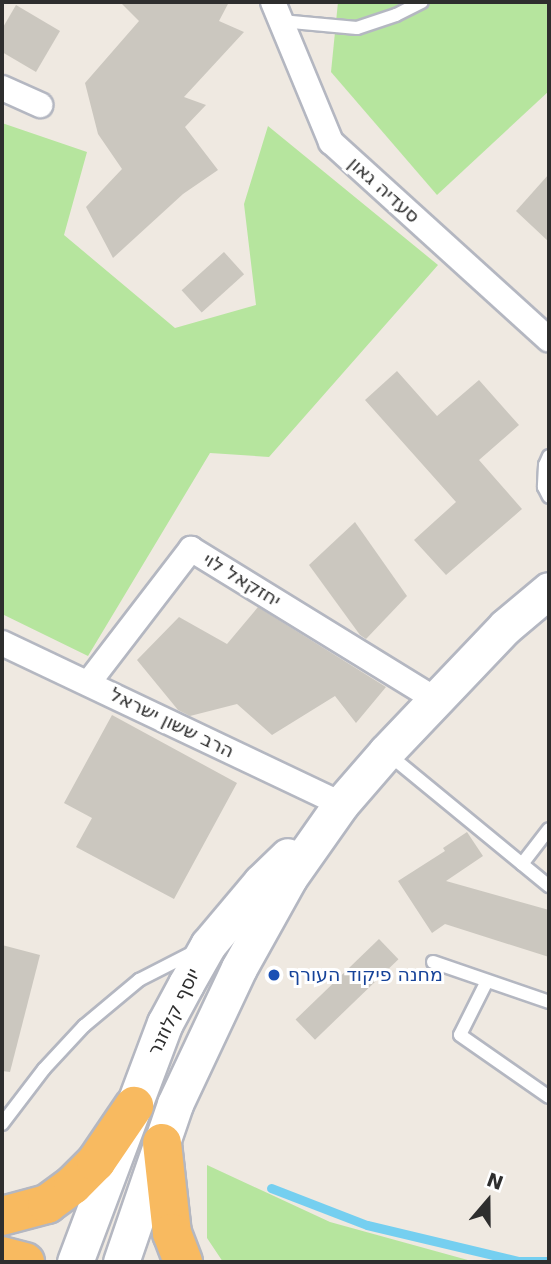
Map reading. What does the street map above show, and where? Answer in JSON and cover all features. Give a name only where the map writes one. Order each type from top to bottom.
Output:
[{"type":"highway","points":[[2,1216],[47,1204],[73,1185],[96,1163],[134,1106]]},
{"type":"highway","points":[[162,1143],[172,1234],[183,1262]]},
{"type":"highway","points":[[2,1255],[25,1262]]},
{"type":"main road","name":"יוסף קלוזנר","points":[[75,1262],[165,1023],[208,945],[261,882],[341,804],[435,699],[505,628],[549,590]]},
{"type":"main road","name":"יוסף קלוזנר","points":[[121,1262],[175,1104],[240,968],[289,878],[341,804]]},
{"type":"street","name":"סעדיה גאון","points":[[277,11],[331,142],[549,340]]},
{"type":"street","points":[[2,88],[40,106]]},
{"type":"street","name":"יחזקאל לוי","points":[[89,682],[191,550],[435,699]]},
{"type":"street","name":"הרב ששון ישראל","points":[[2,643],[341,804]]},
{"type":"lane","points":[[277,11],[357,28],[396,15],[422,2]]},
{"type":"lane","points":[[549,456],[545,465],[544,487],[549,497]]},
{"type":"lane","points":[[386,752],[549,886]]},
{"type":"lane","points":[[522,864],[549,828]]},
{"type":"lane","points":[[2,1124],[44,1069],[84,1026],[139,981],[208,945]]},
{"type":"lane","points":[[433,962],[549,1002]]},
{"type":"lane","points":[[487,981],[460,1035],[549,1097]]},
{"type":"green space","points":[[338,2],[549,2],[549,91],[437,195],[331,72]]},
{"type":"green space","points":[[2,123],[87,152],[64,235],[175,328],[256,305],[244,204],[268,126],[438,265],[269,457],[210,453],[88,656],[2,614]]},
{"type":"green space","points":[[207,1165],[330,1222],[475,1262],[223,1262],[207,1238]]},
{"type":"building","points":[[120,2],[229,2],[219,21],[244,32],[184,97],[206,105],[185,127],[218,170],[183,194],[113,258],[86,207],[122,169],[98,134],[85,83],[139,21]]},
{"type":"building","points":[[16,5],[60,31],[36,72],[2,52],[2,29]]},
{"type":"building","points":[[549,174],[549,242],[516,211]]},
{"type":"building","points":[[224,252],[244,274],[202,312],[182,290]]},
{"type":"building","points":[[397,371],[437,416],[479,380],[519,425],[479,460],[522,509],[446,575],[414,540],[456,502],[365,400]]},
{"type":"building","points":[[355,522],[407,596],[366,639],[360,635],[309,565]]},
{"type":"building","points":[[258,607],[386,687],[356,723],[335,696],[272,735],[237,704],[190,716],[178,710],[137,660],[179,617],[227,644]]},
{"type":"building","points":[[112,715],[237,783],[174,899],[76,847],[92,818],[64,803]]},
{"type":"building","points":[[467,832],[483,856],[446,881],[549,910],[549,957],[445,924],[432,933],[398,881],[445,851],[443,848]]},
{"type":"building","points":[[379,939],[398,959],[315,1040],[296,1020]]},
{"type":"building","points":[[2,945],[40,955],[10,1072],[2,1071]]},
{"type":"waterway","points":[[271,1188],[367,1225],[518,1261],[549,1261]]},
{"type":"place","name":"מחנה פיקוד העורף","points":[[274,975]]}]
